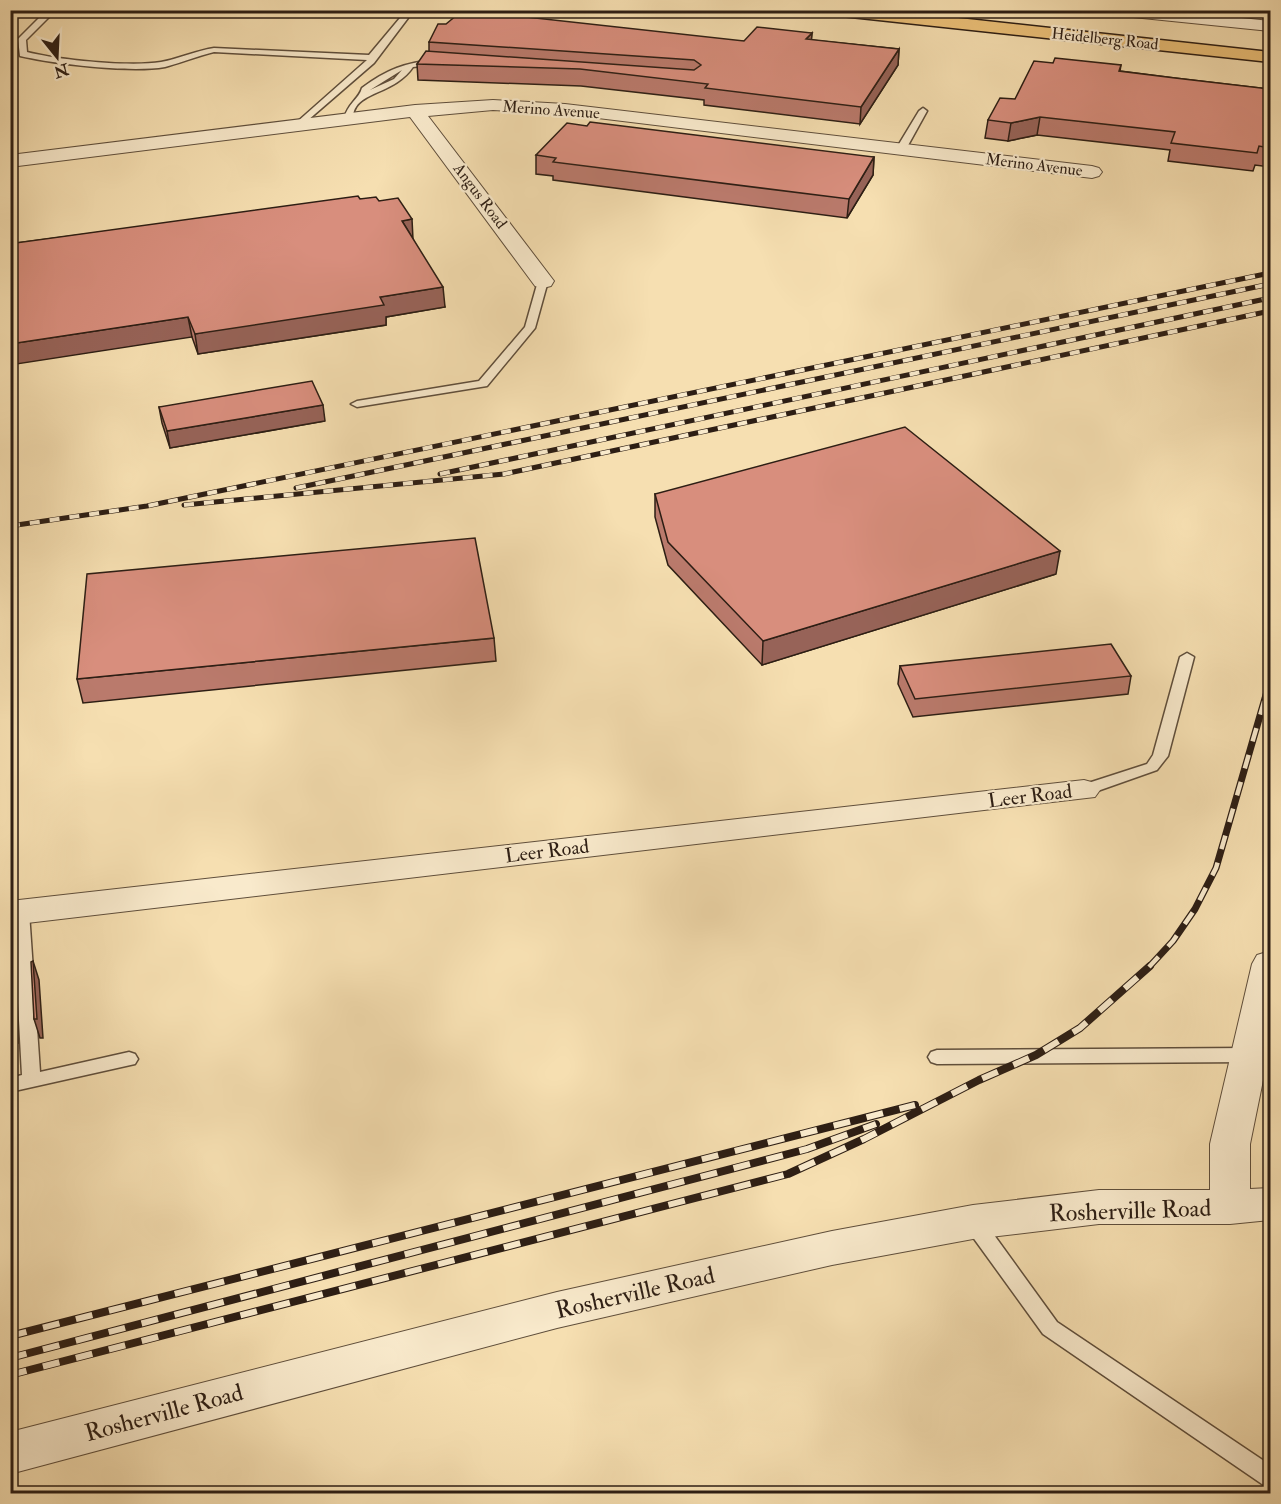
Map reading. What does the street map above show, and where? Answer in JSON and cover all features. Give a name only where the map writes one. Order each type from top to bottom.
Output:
[{"type":"main road","name":"Heidelberg Road","points":[[832,10],[1270,57]]},
{"type":"main road","name":"Heidelberg Road","points":[[919,10],[1270,47]]},
{"type":"street","points":[[1113,10],[1270,26]]},
{"type":"street","name":"Merino Avenue","points":[[10,161],[300,124],[493,105],[565,109],[1092,172]]},
{"type":"street","name":"Angus Road","points":[[416,111],[543,281]]},
{"type":"street","name":"Leer Road","points":[[16,913],[1084,790]]},
{"type":"street","points":[[1250,1206],[1230,1144],[1270,964]]},
{"type":"street","name":"Rosherville Road","points":[[10,1453],[557,1310],[832,1248],[974,1222],[1099,1207],[1250,1206]]},
{"type":"lane","points":[[52,10],[22,39],[22,54],[41,58],[142,67],[165,64],[192,54],[214,50],[371,58]]},
{"type":"lane","points":[[300,124],[371,61],[371,58],[404,18],[397,10]]},
{"type":"lane","points":[[348,119],[353,104],[365,96],[383,90],[406,72],[410,65],[450,62]]},
{"type":"lane","points":[[901,149],[923,111]]},
{"type":"lane","points":[[357,404],[483,384],[530,328],[543,281]]},
{"type":"lane","points":[[1084,790],[1152,767],[1160,756],[1187,657]]},
{"type":"lane","points":[[16,913],[31,1081]]},
{"type":"lane","points":[[936,1057],[1250,1055]]},
{"type":"lane","points":[[10,1085],[129,1059]]},
{"type":"lane","points":[[974,1222],[1050,1328],[1270,1477]]},
{"type":"building","points":[[463,10],[744,41],[757,27],[812,33],[806,39],[899,49],[861,107],[705,88],[708,84],[580,69],[417,64],[426,51],[694,70],[701,65],[694,60],[429,42],[438,24],[446,24]]},
{"type":"building","points":[[1055,58],[1121,65],[1119,71],[1269,89],[1270,85],[1270,148],[1259,146],[1257,153],[1171,143],[1175,132],[1040,117],[1011,123],[988,120],[1000,98],[1015,99],[1034,61],[1053,63]]},
{"type":"building","points":[[590,122],[874,157],[849,199],[553,162],[556,158],[536,155],[567,123],[587,126]]},
{"type":"building","points":[[358,196],[360,199],[376,197],[379,201],[398,198],[412,219],[402,221],[443,287],[380,297],[384,305],[195,334],[188,317],[10,344],[10,221],[16,243]]},
{"type":"building","points":[[312,381],[323,405],[167,431],[159,407]]},
{"type":"building","points":[[905,427],[1060,551],[763,641],[668,542],[655,494]]},
{"type":"building","points":[[475,538],[494,638],[77,679],[87,574]]},
{"type":"building","points":[[1111,644],[1131,676],[915,699],[900,666]]},
{"type":"building","points":[[33,961],[37,1019],[34,1019],[31,962]]},
{"type":"building","points":[[10,991],[12,1024],[10,1024]]},
{"type":"railway","points":[[10,526],[147,506],[1270,273]]},
{"type":"railway","points":[[296,488],[1270,284]]},
{"type":"railway","points":[[440,474],[1270,298]]},
{"type":"railway","points":[[184,505],[504,474],[1270,311]]},
{"type":"railway","points":[[1150,966],[1173,941],[1195,909],[1216,868],[1270,681]]},
{"type":"railway","points":[[10,1375],[788,1174],[864,1139],[979,1080],[1036,1055],[1080,1028],[1150,966]]},
{"type":"railway","points":[[10,1336],[915,1105]]},
{"type":"railway","points":[[10,1358],[807,1149],[876,1124]]}]
